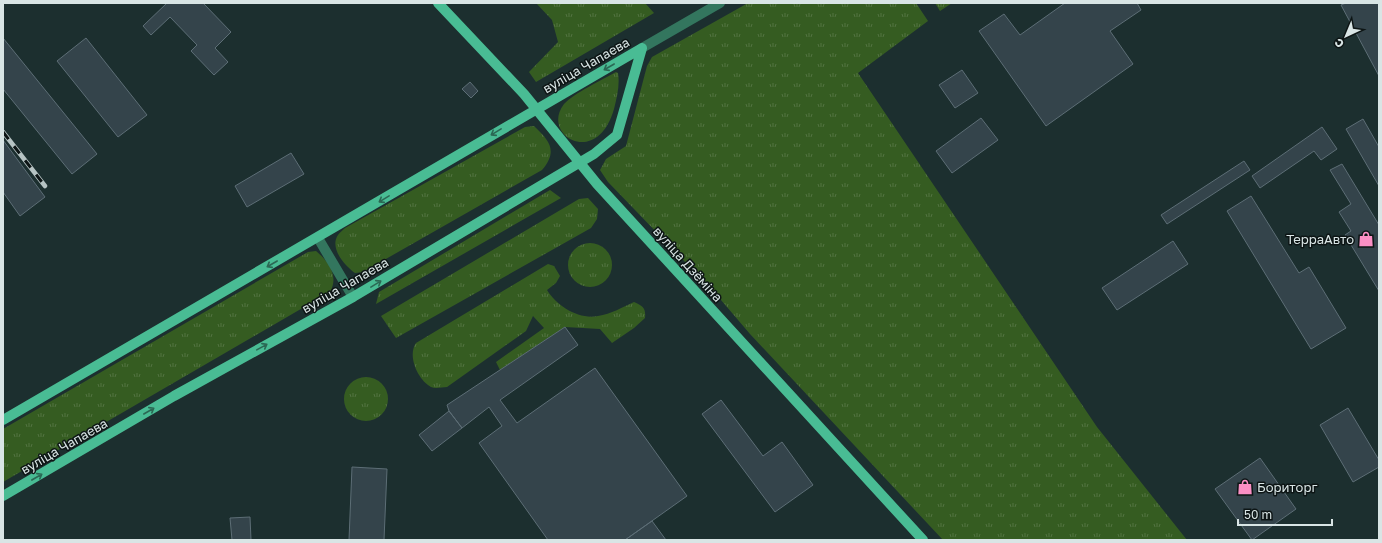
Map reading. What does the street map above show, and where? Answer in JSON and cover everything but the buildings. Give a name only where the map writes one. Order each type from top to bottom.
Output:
[{"type":"main road","name":"вуліца Дзёміна","points":[[438,3],[524,94],[534,109],[578,163],[923,540]]},
{"type":"main road","name":"вуліца Чапаева","points":[[3,420],[318,238],[534,109],[642,48]]},
{"type":"main road","name":"вуліца Чапаева","points":[[3,496],[174,396],[353,297],[594,154],[617,135],[642,48]]},
{"type":"street","name":"вуліца Чапаева","points":[[642,48],[720,3]]},
{"type":"street","points":[[318,238],[353,297]]},
{"type":"green space","points":[[536,3],[645,3],[654,13],[536,82],[529,72],[558,42],[552,20]]},
{"type":"green space","points":[[748,3],[916,3],[928,21],[858,73],[1097,427],[1187,540],[943,540],[750,334],[715,293],[608,182],[600,170],[606,159],[626,146],[647,66],[652,57]]},
{"type":"green space","points":[[935,3],[952,3],[940,11]]},
{"type":"green space","points":[[616,72],[618,73],[619,78],[617,96],[614,109],[606,127],[596,138],[584,142],[574,141],[565,135],[559,126],[559,116],[564,104],[581,91]]},
{"type":"green space","points":[[534,126],[550,146],[550,157],[542,170],[363,272],[355,273],[339,256],[335,245],[336,240],[345,228],[525,127]]},
{"type":"green space","points":[[550,190],[561,198],[376,304],[379,292]]},
{"type":"green space","points":[[588,198],[598,209],[597,219],[591,228],[396,338],[381,316],[579,199]]},
{"type":"green space","points":[[586,243],[594,243],[606,249],[612,261],[612,269],[606,281],[594,287],[586,287],[574,281],[568,269],[568,261],[574,249]]},
{"type":"green space","points":[[316,251],[329,265],[333,275],[333,286],[330,292],[3,482],[3,429],[308,252]]},
{"type":"green space","points":[[548,264],[554,266],[560,276],[556,283],[547,290],[551,296],[563,306],[576,314],[591,317],[603,315],[634,302],[643,308],[645,318],[634,328],[612,343],[600,329],[565,327],[500,370],[496,362],[544,328],[533,316],[526,331],[447,387],[433,388],[426,384],[418,373],[413,361],[416,343]]},
{"type":"green space","points":[[362,377],[370,377],[382,383],[388,395],[388,403],[382,415],[370,421],[362,421],[350,415],[344,403],[344,395],[350,383]]},
{"type":"railway","points":[[3,132],[45,186]]},
{"type":"place","name":"ТерраАвто","points":[[1366,239]]},
{"type":"place","name":"Бориторг","points":[[1245,487]]}]
